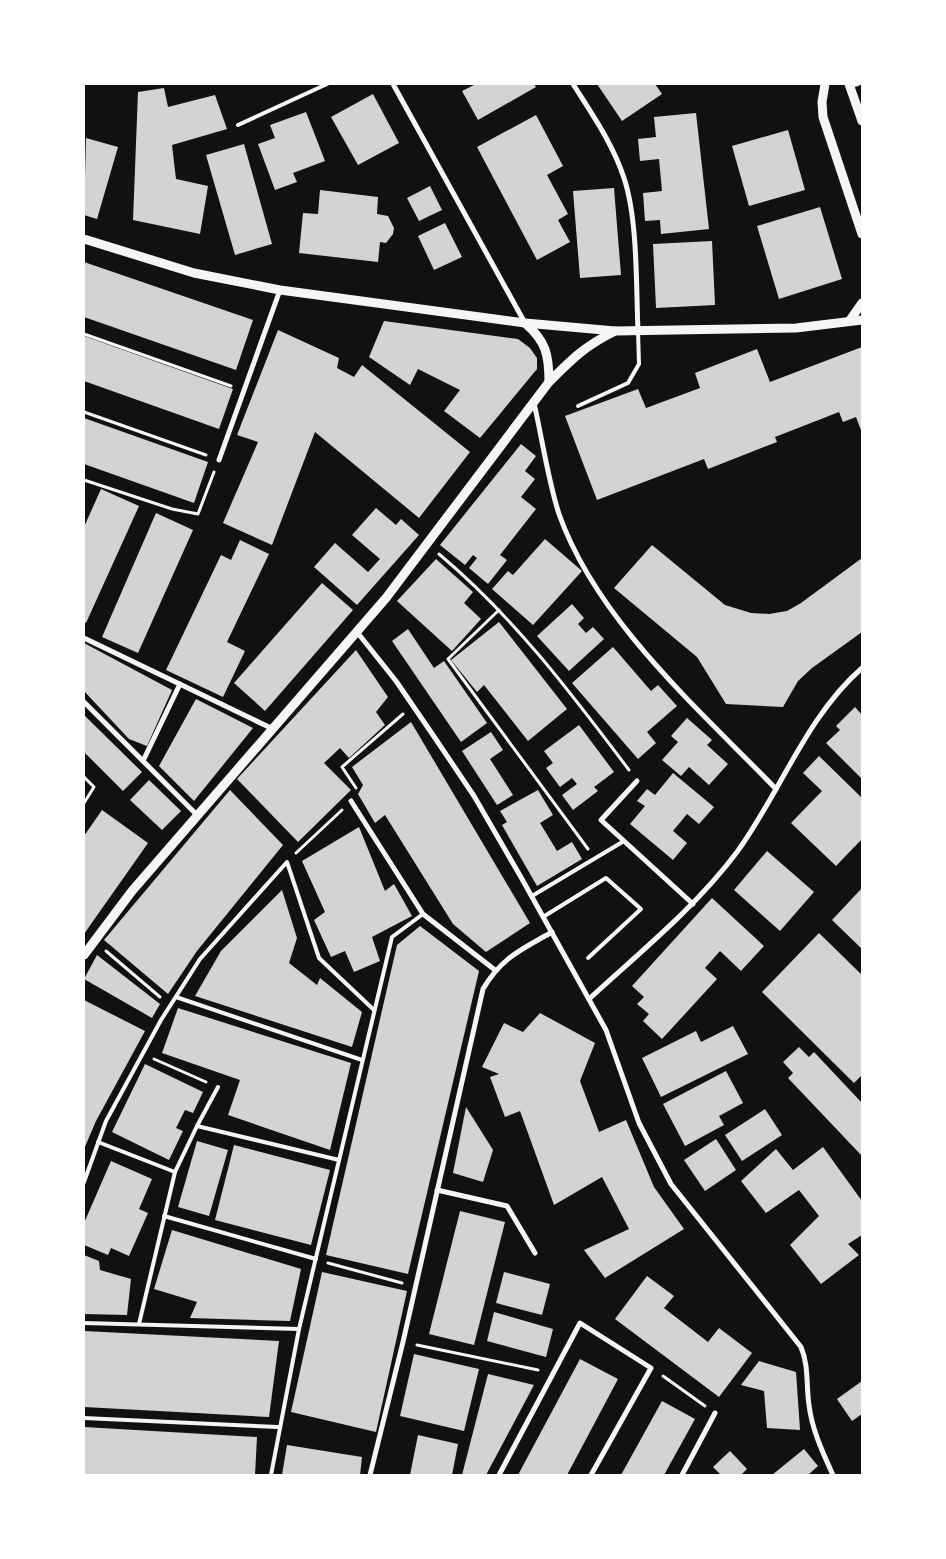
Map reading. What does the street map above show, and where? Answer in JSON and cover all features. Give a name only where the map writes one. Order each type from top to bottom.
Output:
[{"type":"street","points":[[392,84],[467,216],[524,323],[538,335],[546,349],[549,382]]},
{"type":"street","points":[[573,84],[610,145],[625,179],[632,210],[638,331]]},
{"type":"street","points":[[825,84],[822,102],[823,117],[862,234]]},
{"type":"street","points":[[852,84],[862,121]]},
{"type":"street","points":[[84,239],[194,273],[280,290],[524,323],[615,331],[638,331],[796,328],[862,320]]},
{"type":"street","points":[[219,460],[280,290]]},
{"type":"street","points":[[850,320],[862,303]]},
{"type":"street","points":[[84,955],[132,891],[386,598],[549,382],[588,344],[615,331]]},
{"type":"street","points":[[534,403],[559,513],[600,595],[611,612],[671,680],[776,789]]},
{"type":"street","points":[[357,632],[413,706],[474,796],[532,896],[606,1030],[639,1122],[671,1184],[801,1347],[806,1361],[809,1405],[815,1432],[833,1475]]},
{"type":"street","points":[[84,638],[273,729]]},
{"type":"street","points":[[589,999],[693,904],[737,851],[834,695],[862,668]]},
{"type":"street","points":[[143,761],[180,684]]},
{"type":"street","points":[[84,702],[198,816]]},
{"type":"street","points":[[637,781],[600,820],[693,904]]},
{"type":"street","points":[[351,801],[423,914],[495,970]]},
{"type":"street","points":[[370,1475],[404,1342],[483,989],[495,970],[511,956],[552,932]]},
{"type":"street","points":[[437,1190],[507,1206],[535,1254]]},
{"type":"street","points":[[499,1475],[580,1323],[651,1368],[591,1475]]},
{"type":"street","points":[[682,1475],[716,1413]]},
{"type":"lane","points":[[238,125],[328,84]]},
{"type":"lane","points":[[578,406],[628,383],[639,364],[638,331]]},
{"type":"lane","points":[[532,896],[596,860],[624,841]]},
{"type":"lane","points":[[84,1182],[106,1121],[170,1006],[200,959],[287,862],[319,958],[374,1010]]},
{"type":"lane","points":[[543,917],[606,878],[641,909],[588,958]]},
{"type":"lane","points":[[271,1475],[278,1428],[299,1329],[392,937],[423,914]]},
{"type":"lane","points":[[176,997],[362,1060]]},
{"type":"lane","points":[[139,1324],[175,1172],[218,1087]]},
{"type":"lane","points":[[197,1126],[339,1160]]},
{"type":"lane","points":[[98,1142],[175,1172]]},
{"type":"lane","points":[[164,1216],[316,1260]]},
{"type":"lane","points":[[84,1322],[299,1329]]},
{"type":"lane","points":[[84,1418],[278,1428]]},
{"type":"path","points":[[84,334],[243,390]]},
{"type":"path","points":[[84,412],[219,460],[198,514],[172,509],[84,480]]},
{"type":"path","points":[[426,544],[499,610],[557,675],[637,781]]},
{"type":"path","points":[[499,610],[448,659],[596,860]]},
{"type":"path","points":[[287,862],[351,801],[356,788],[342,767],[413,706]]},
{"type":"path","points":[[84,777],[94,787],[84,803]]},
{"type":"path","points":[[94,940],[170,1006]]},
{"type":"path","points":[[142,1054],[218,1087]]},
{"type":"path","points":[[316,1260],[416,1286]]},
{"type":"path","points":[[404,1342],[554,1373]]},
{"type":"path","points":[[651,1368],[716,1413]]},
{"type":"building","points":[[476,84],[534,84],[536,87],[478,120],[462,91]]},
{"type":"building","points":[[597,84],[655,84],[662,94],[622,121]]},
{"type":"building","points":[[164,88],[168,107],[215,95],[227,129],[172,145],[176,179],[208,186],[200,234],[133,220],[138,92]]},
{"type":"building","points":[[373,94],[399,143],[358,165],[331,117]]},
{"type":"building","points":[[306,112],[325,161],[293,173],[297,182],[275,190],[258,144],[275,138],[270,125]]},
{"type":"building","points":[[696,113],[709,229],[661,234],[660,220],[645,221],[643,193],[662,191],[659,159],[640,161],[638,139],[656,137],[654,117]]},
{"type":"building","points":[[536,115],[563,166],[547,175],[568,214],[558,220],[570,242],[537,260],[477,147]]},
{"type":"building","points":[[788,130],[805,190],[749,206],[732,146]]},
{"type":"building","points":[[86,138],[118,147],[97,219],[84,215]]},
{"type":"building","points":[[244,144],[272,244],[235,255],[206,155]]},
{"type":"building","points":[[430,186],[442,210],[419,221],[407,198]]},
{"type":"building","points":[[614,188],[621,275],[580,278],[573,191]]},
{"type":"building","points":[[320,190],[378,197],[377,214],[388,216],[394,228],[393,234],[386,243],[380,242],[378,262],[299,253],[303,213],[318,214]]},
{"type":"building","points":[[820,207],[842,279],[779,299],[757,226]]},
{"type":"building","points":[[445,223],[462,257],[434,270],[418,236]]},
{"type":"building","points":[[712,241],[715,305],[656,308],[653,244]]},
{"type":"building","points":[[84,262],[253,320],[236,370],[84,317]]},
{"type":"building","points":[[384,321],[518,339],[530,348],[537,358],[537,369],[480,438],[444,411],[460,390],[418,369],[410,385],[369,357]]},
{"type":"building","points":[[278,330],[339,358],[337,368],[354,377],[362,365],[470,452],[419,518],[315,432],[272,545],[223,523],[258,442],[237,435]]},
{"type":"building","points":[[84,336],[233,389],[219,429],[84,381]]},
{"type":"building","points":[[862,347],[862,433],[856,417],[843,422],[839,412],[775,437],[777,442],[708,469],[704,459],[597,500],[565,416],[638,389],[646,408],[700,388],[695,373],[757,349],[770,382]]},
{"type":"building","points":[[84,418],[208,462],[194,503],[84,464]]},
{"type":"building","points":[[521,444],[536,456],[525,471],[535,479],[521,497],[536,509],[500,555],[507,560],[488,584],[469,568],[477,558],[473,555],[465,565],[440,545]]},
{"type":"building","points":[[101,489],[139,506],[86,623],[84,622],[84,527]]},
{"type":"building","points":[[376,508],[396,525],[401,519],[419,535],[357,605],[314,567],[335,543],[368,572],[380,559],[352,535]]},
{"type":"building","points":[[156,513],[193,530],[138,653],[102,637]]},
{"type":"building","points":[[545,539],[582,571],[533,625],[492,589],[508,571],[513,575]]},
{"type":"building","points":[[240,540],[269,554],[227,642],[245,651],[223,697],[166,670],[221,555],[231,560]]},
{"type":"building","points":[[652,545],[725,605],[751,613],[769,614],[787,611],[801,603],[862,558],[862,632],[812,668],[798,681],[783,707],[726,704],[697,657],[614,588]]},
{"type":"building","points":[[436,559],[473,592],[464,603],[481,619],[452,651],[397,601]]},
{"type":"building","points":[[322,583],[353,610],[265,711],[234,683]]},
{"type":"building","points":[[572,604],[584,618],[578,624],[586,633],[593,627],[604,639],[569,671],[537,636]]},
{"type":"building","points":[[499,622],[567,709],[528,741],[484,685],[477,692],[451,660]]},
{"type":"building","points":[[408,629],[434,668],[444,661],[487,723],[461,742],[392,641]]},
{"type":"building","points":[[84,643],[172,690],[147,746],[129,739],[84,691]]},
{"type":"building","points":[[613,647],[651,691],[658,685],[677,706],[647,732],[656,743],[638,759],[572,683]]},
{"type":"building","points":[[356,650],[388,697],[376,712],[385,725],[349,758],[340,748],[324,763],[351,790],[298,842],[237,779]]},
{"type":"building","points":[[196,699],[253,728],[194,801],[159,766]]},
{"type":"building","points":[[855,707],[862,715],[862,779],[826,743],[840,730],[836,726]]},
{"type":"building","points":[[84,715],[142,772],[123,791],[84,752]]},
{"type":"building","points":[[687,718],[712,740],[707,745],[728,764],[709,785],[689,767],[681,776],[662,760],[678,742],[671,736]]},
{"type":"building","points":[[411,722],[530,923],[486,952],[453,924],[385,815],[375,823],[358,794],[363,785],[352,767]]},
{"type":"building","points":[[579,725],[614,772],[594,787],[598,791],[573,810],[562,795],[577,784],[572,778],[560,787],[546,768],[553,763],[544,751]]},
{"type":"building","points":[[491,732],[503,750],[490,759],[513,795],[497,805],[462,751]]},
{"type":"building","points":[[819,756],[862,798],[862,839],[836,866],[791,823],[822,791],[803,773]]},
{"type":"building","points":[[673,773],[714,807],[699,824],[687,814],[673,831],[687,843],[673,860],[630,824],[645,806],[637,801],[647,789],[655,795]]},
{"type":"building","points":[[149,780],[181,811],[162,830],[130,800]]},
{"type":"building","points":[[230,790],[283,845],[197,951],[168,994],[104,940]]},
{"type":"building","points":[[538,790],[553,815],[540,823],[557,851],[572,842],[582,859],[537,886],[502,825],[507,822],[500,811]]},
{"type":"building","points":[[102,810],[148,843],[84,934],[84,836]]},
{"type":"building","points":[[359,827],[385,891],[394,884],[412,916],[372,937],[380,961],[354,972],[345,951],[331,957],[314,920],[325,912],[302,861]]},
{"type":"building","points":[[767,851],[814,892],[780,931],[734,890]]},
{"type":"building","points":[[862,888],[862,949],[832,920]]},
{"type":"building","points":[[282,890],[297,938],[289,963],[317,985],[320,978],[362,1012],[352,1047],[195,996],[221,951]]},
{"type":"building","points":[[712,898],[764,946],[741,971],[720,951],[705,968],[717,979],[662,1039],[643,1021],[649,1014],[637,1004],[644,997],[632,986]]},
{"type":"building","points":[[420,926],[479,971],[408,1274],[326,1255],[397,945]]},
{"type":"building","points":[[819,933],[862,975],[862,1075],[854,1083],[762,992]]},
{"type":"building","points":[[97,955],[160,1004],[152,1018],[84,979]]},
{"type":"building","points":[[84,1000],[145,1031],[96,1121],[84,1149]]},
{"type":"building","points":[[178,1008],[351,1063],[330,1150],[228,1115],[240,1080],[162,1053]]},
{"type":"building","points":[[540,1013],[595,1043],[580,1081],[599,1132],[626,1120],[654,1187],[684,1229],[605,1278],[584,1250],[629,1229],[602,1177],[554,1205],[520,1111],[505,1117],[490,1077],[499,1074],[482,1067],[504,1023],[523,1032]]},
{"type":"building","points":[[733,1026],[748,1054],[661,1097],[642,1058],[696,1031],[701,1042]]},
{"type":"building","points":[[799,1047],[809,1057],[814,1052],[862,1103],[862,1156],[788,1078],[793,1073],[783,1062]]},
{"type":"building","points":[[145,1064],[203,1092],[193,1113],[185,1110],[176,1128],[183,1131],[169,1160],[112,1132]]},
{"type":"building","points":[[726,1071],[743,1103],[719,1116],[724,1125],[685,1146],[663,1104]]},
{"type":"building","points":[[466,1107],[493,1150],[483,1182],[453,1173]]},
{"type":"building","points":[[765,1109],[782,1135],[742,1161],[725,1135]]},
{"type":"building","points":[[716,1139],[736,1170],[705,1191],[684,1160]]},
{"type":"building","points":[[197,1141],[228,1150],[209,1216],[178,1207]]},
{"type":"building","points":[[234,1145],[330,1170],[311,1245],[215,1220]]},
{"type":"building","points":[[823,1147],[862,1201],[862,1235],[848,1244],[859,1255],[821,1284],[790,1245],[819,1216],[799,1190],[766,1213],[741,1181],[776,1149],[793,1170]]},
{"type":"building","points":[[111,1161],[152,1179],[139,1209],[148,1213],[129,1256],[111,1248],[108,1255],[84,1245],[84,1223]]},
{"type":"building","points":[[460,1211],[505,1222],[474,1345],[429,1334]]},
{"type":"building","points":[[172,1230],[301,1269],[290,1321],[190,1318],[197,1302],[154,1289]]},
{"type":"building","points":[[84,1255],[99,1261],[100,1270],[131,1279],[127,1315],[84,1314]]},
{"type":"building","points":[[322,1272],[407,1291],[376,1432],[291,1412]]},
{"type":"building","points":[[504,1272],[550,1284],[542,1315],[496,1303]]},
{"type":"building","points":[[647,1276],[674,1296],[664,1308],[708,1342],[719,1328],[752,1353],[719,1397],[615,1319]]},
{"type":"building","points":[[494,1312],[553,1329],[546,1357],[487,1341]]},
{"type":"building","points":[[84,1331],[279,1341],[269,1417],[84,1407]]},
{"type":"building","points":[[414,1354],[479,1369],[464,1431],[400,1416]]},
{"type":"building","points":[[580,1359],[618,1379],[567,1475],[518,1475]]},
{"type":"building","points":[[759,1361],[796,1372],[800,1430],[767,1428],[764,1391],[741,1385]]},
{"type":"building","points":[[488,1374],[534,1385],[486,1475],[462,1475]]},
{"type":"building","points":[[862,1381],[862,1414],[852,1421],[837,1399]]},
{"type":"building","points":[[662,1401],[695,1419],[664,1475],[621,1475]]},
{"type":"building","points":[[84,1427],[257,1437],[255,1475],[84,1475]]},
{"type":"building","points":[[418,1435],[458,1444],[452,1475],[410,1475]]},
{"type":"building","points":[[287,1445],[362,1457],[360,1475],[282,1475]]},
{"type":"building","points":[[804,1449],[818,1466],[808,1475],[772,1475]]},
{"type":"building","points":[[730,1451],[747,1469],[741,1475],[721,1475],[713,1467]]}]
